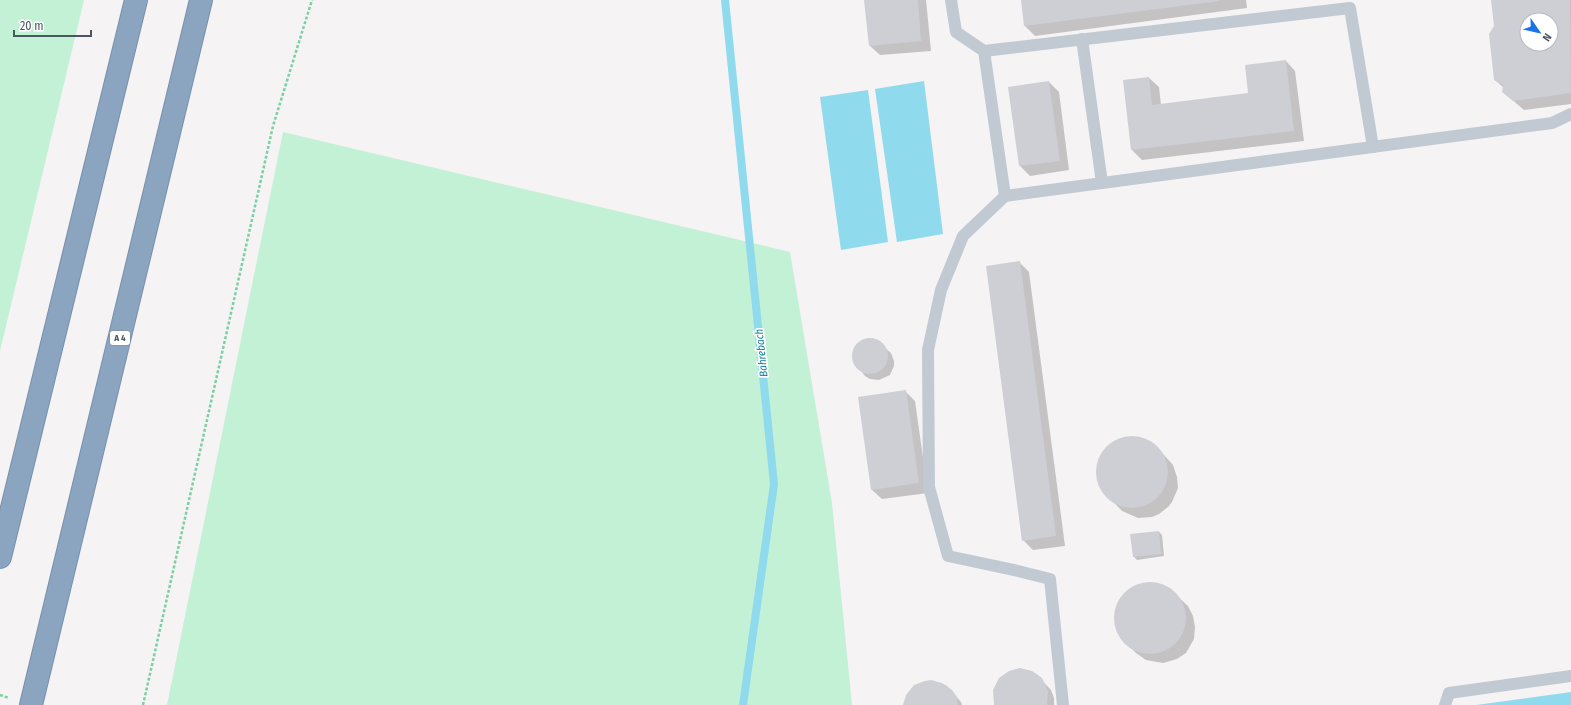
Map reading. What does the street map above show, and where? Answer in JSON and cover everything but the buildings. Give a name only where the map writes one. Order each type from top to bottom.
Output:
[{"type":"highway","points":[[0,557],[136,0]]},
{"type":"highway","name":"A 4","points":[[31,705],[201,0]]},
{"type":"lane","points":[[951,0],[956,32],[984,50],[1350,8],[1373,146]]},
{"type":"lane","points":[[1082,39],[1102,183]]},
{"type":"lane","points":[[984,50],[1005,196]]},
{"type":"lane","points":[[1062,705],[1050,580],[1018,571],[948,556],[929,487],[928,350],[941,290],[963,236],[1005,196],[1552,123],[1571,114]]},
{"type":"lane","points":[[1445,705],[1449,692],[1571,676]]},
{"type":"path","points":[[143,705],[274,126],[312,0]]},
{"type":"green space","points":[[0,0],[84,0],[0,351]]},
{"type":"green space","points":[[283,132],[790,252],[832,503],[852,705],[167,705]]},
{"type":"water","points":[[924,81],[943,234],[897,242],[875,89]]},
{"type":"water","points":[[868,90],[888,242],[841,250],[820,97]]},
{"type":"water","points":[[1571,692],[1571,705],[1476,705]]},
{"type":"waterway","name":"Bahrebach","points":[[725,0],[774,484],[743,705]]}]
